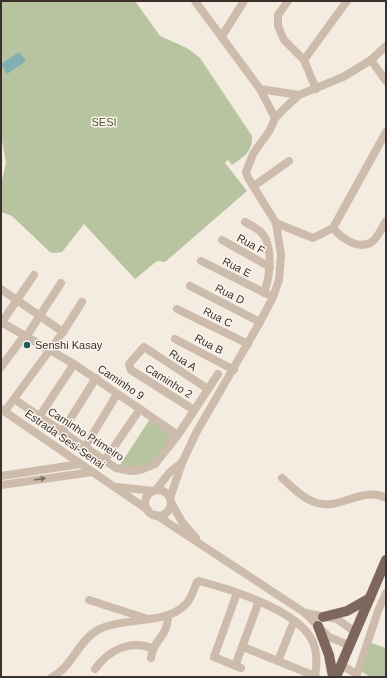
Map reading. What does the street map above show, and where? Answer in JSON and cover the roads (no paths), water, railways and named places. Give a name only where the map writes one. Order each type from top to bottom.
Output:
[{"type":"main road","points":[[334,677],[341,665],[386,560]]},
{"type":"main road","points":[[334,677],[320,621],[347,611],[370,598]]},
{"type":"street","points":[[195,1],[260,89],[275,118]]},
{"type":"street","points":[[222,36],[244,1]]},
{"type":"street","points":[[288,1],[278,15],[278,26],[284,40],[304,60],[316,89]]},
{"type":"street","points":[[304,60],[347,1]]},
{"type":"street","points":[[156,515],[167,512],[182,463],[196,433],[234,370],[273,297],[279,280],[281,255],[276,223],[246,172],[253,154],[267,134],[275,118],[299,96],[343,78],[371,60],[386,46]]},
{"type":"street","points":[[371,60],[386,81]]},
{"type":"street","points":[[260,89],[299,96]]},
{"type":"street","points":[[276,223],[313,238],[333,228],[386,132]]},
{"type":"street","points":[[254,186],[289,161]]},
{"type":"street","points":[[333,228],[348,241],[363,244],[375,239],[386,221]]},
{"type":"street","name":"Rua E","points":[[245,222],[259,230],[264,236],[269,252],[269,278],[264,293]]},
{"type":"street","name":"Rua F","points":[[222,240],[270,267]]},
{"type":"street","name":"Rua E","points":[[201,261],[273,297]]},
{"type":"street","points":[[2,322],[18,301],[34,275]]},
{"type":"street","points":[[1,367],[39,317],[61,283]]},
{"type":"street","name":"Rua D","points":[[190,286],[260,322]]},
{"type":"street","points":[[1,289],[39,317],[63,332]]},
{"type":"street","points":[[3,410],[14,400],[63,332],[82,302]]},
{"type":"street","name":"Rua C","points":[[177,309],[248,344]]},
{"type":"street","name":"Caminho 9","points":[[2,322],[96,378],[178,435]]},
{"type":"street","name":"Rua B","points":[[175,339],[234,370]]},
{"type":"street","name":"Caminho 2","points":[[147,349],[142,347],[131,361],[129,364],[131,370],[193,412]]},
{"type":"street","name":"Rua A","points":[[147,349],[208,389]]},
{"type":"street","points":[[38,417],[74,364]]},
{"type":"street","points":[[196,433],[193,412],[218,374]]},
{"type":"street","points":[[62,432],[96,378]]},
{"type":"street","points":[[85,447],[117,394]]},
{"type":"street","name":"Caminho Primeiro","points":[[14,400],[38,417],[124,471],[140,470],[155,464],[178,435],[193,412]]},
{"type":"street","points":[[105,460],[140,409]]},
{"type":"street","name":"Estrada Sesi-Senai","points":[[3,410],[148,510]]},
{"type":"street","points":[[61,467],[64,452]]},
{"type":"street","points":[[182,463],[169,473],[146,499],[148,510],[320,621],[328,637],[349,645]]},
{"type":"street","points":[[1,476],[80,464]]},
{"type":"street","points":[[1,485],[92,472]]},
{"type":"street","points":[[282,478],[308,499],[318,504],[330,504],[372,493],[386,498]]},
{"type":"street","name":"Estrada Sesi-Senai","points":[[116,487],[155,490]]},
{"type":"street","points":[[155,490],[166,492],[182,522],[202,544]]},
{"type":"street","points":[[52,677],[64,668],[96,632],[107,627],[168,615],[187,603],[198,581],[259,601],[294,621],[308,634],[315,646],[317,662],[315,677],[242,647]]},
{"type":"street","points":[[237,593],[214,657],[238,667],[242,647],[259,601]]},
{"type":"street","points":[[341,665],[357,674],[378,611],[386,593]]},
{"type":"street","points":[[89,600],[148,619]]},
{"type":"street","points":[[151,658],[152,648],[165,632],[168,615]]},
{"type":"street","points":[[320,621],[337,619],[344,622],[355,632]]},
{"type":"street","points":[[278,661],[294,621]]},
{"type":"street","points":[[95,669],[103,658],[114,650],[136,646],[152,648]]},
{"type":"water","points":[[19,52],[26,61],[7,74],[1,64]]},
{"type":"place","name":"Senshi Kasay","points":[[27,345]]},
{"type":"park label","name":"SESI","points":[[104,122]]}]
